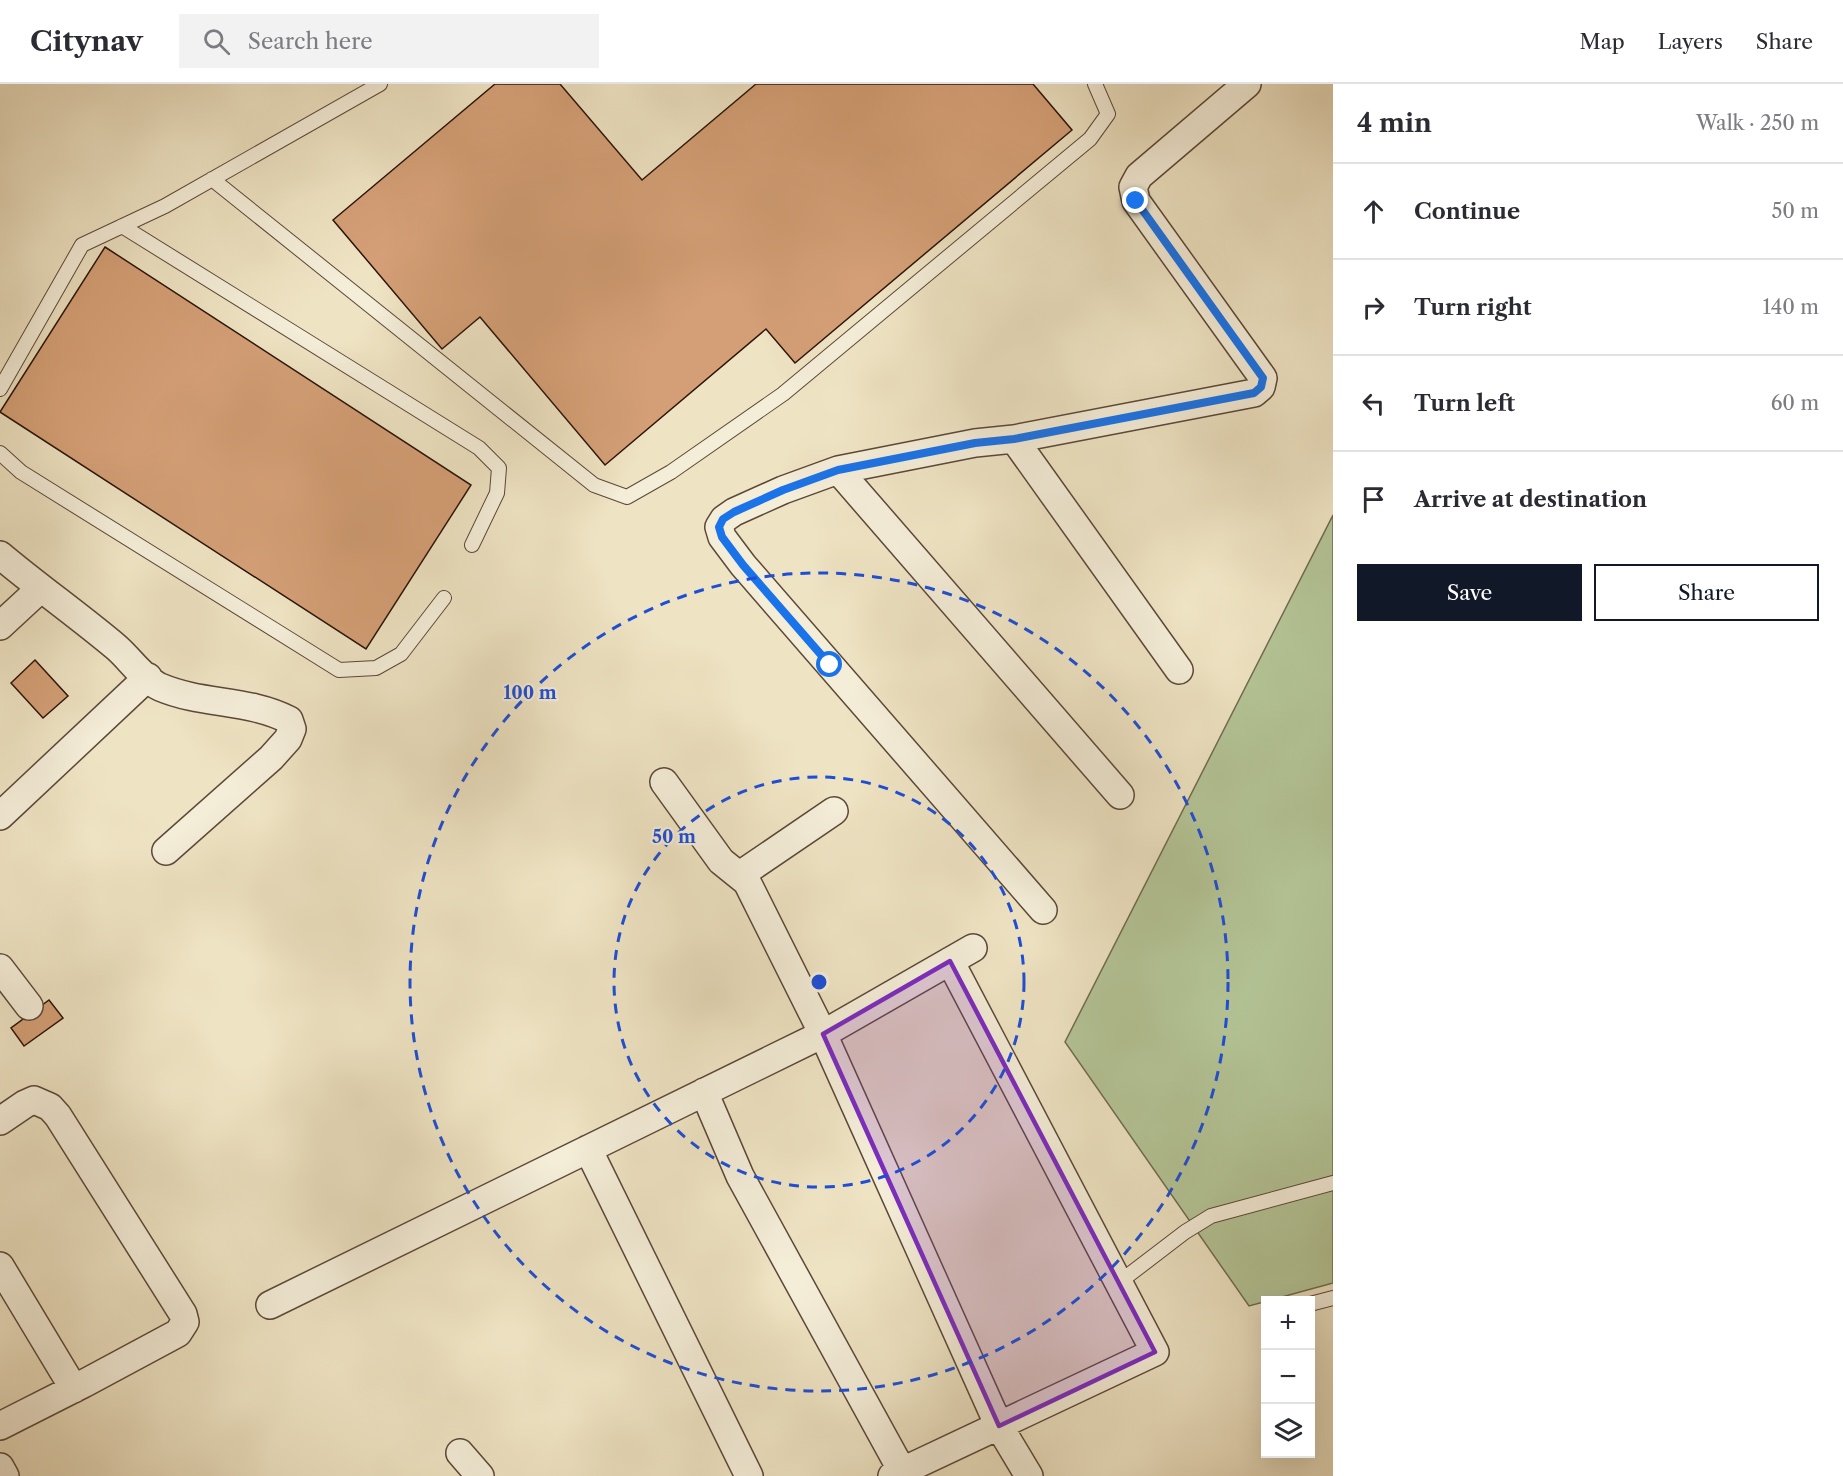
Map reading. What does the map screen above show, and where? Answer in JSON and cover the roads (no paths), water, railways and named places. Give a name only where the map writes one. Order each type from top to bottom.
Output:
[{"type":"street","points":[[1043,910],[743,565],[722,537],[719,527],[723,519],[734,512],[783,490],[838,470],[1254,393],[1261,387],[1263,378],[1136,201],[1133,187],[1139,176],[1247,84]]},
{"type":"street","points":[[1014,439],[1179,670]]},
{"type":"street","points":[[838,470],[1120,795]]},
{"type":"street","points":[[0,555],[40,589],[118,648],[157,685],[186,697],[272,711],[289,720],[292,729],[288,739],[271,758],[166,850]]},
{"type":"street","points":[[0,626],[40,589]]},
{"type":"street","points":[[0,816],[148,677]]},
{"type":"street","points":[[664,782],[721,861],[747,882],[823,1034],[999,1426],[1029,1476]]},
{"type":"street","points":[[740,875],[834,811]]},
{"type":"street","points":[[270,1305],[704,1092],[823,1034],[961,955],[1117,1284],[1155,1352],[897,1474],[740,1176],[704,1092]]},
{"type":"street","points":[[0,968],[29,1006]]},
{"type":"street","points":[[0,1121],[34,1100],[50,1107],[183,1314],[185,1322],[178,1333],[0,1426]]},
{"type":"street","points":[[588,1149],[749,1476]]},
{"type":"street","points":[[0,1266],[74,1389]]},
{"type":"street","points":[[460,1453],[480,1476]]},
{"type":"street","points":[[0,1467],[5,1476]]},
{"type":"lane","points":[[0,389],[82,244],[165,206],[380,84]]},
{"type":"lane","points":[[212,179],[594,485],[627,497],[670,472],[783,394],[1090,139],[1108,114],[1095,84]]},
{"type":"lane","points":[[122,226],[479,448],[499,468],[499,477],[497,493],[472,544]]},
{"type":"lane","points":[[0,453],[21,472],[339,670],[376,668],[401,654],[444,598]]},
{"type":"lane","points":[[1117,1284],[1185,1232],[1211,1216],[1333,1183]]},
{"type":"lane","points":[[1315,1303],[1333,1298]]}]
